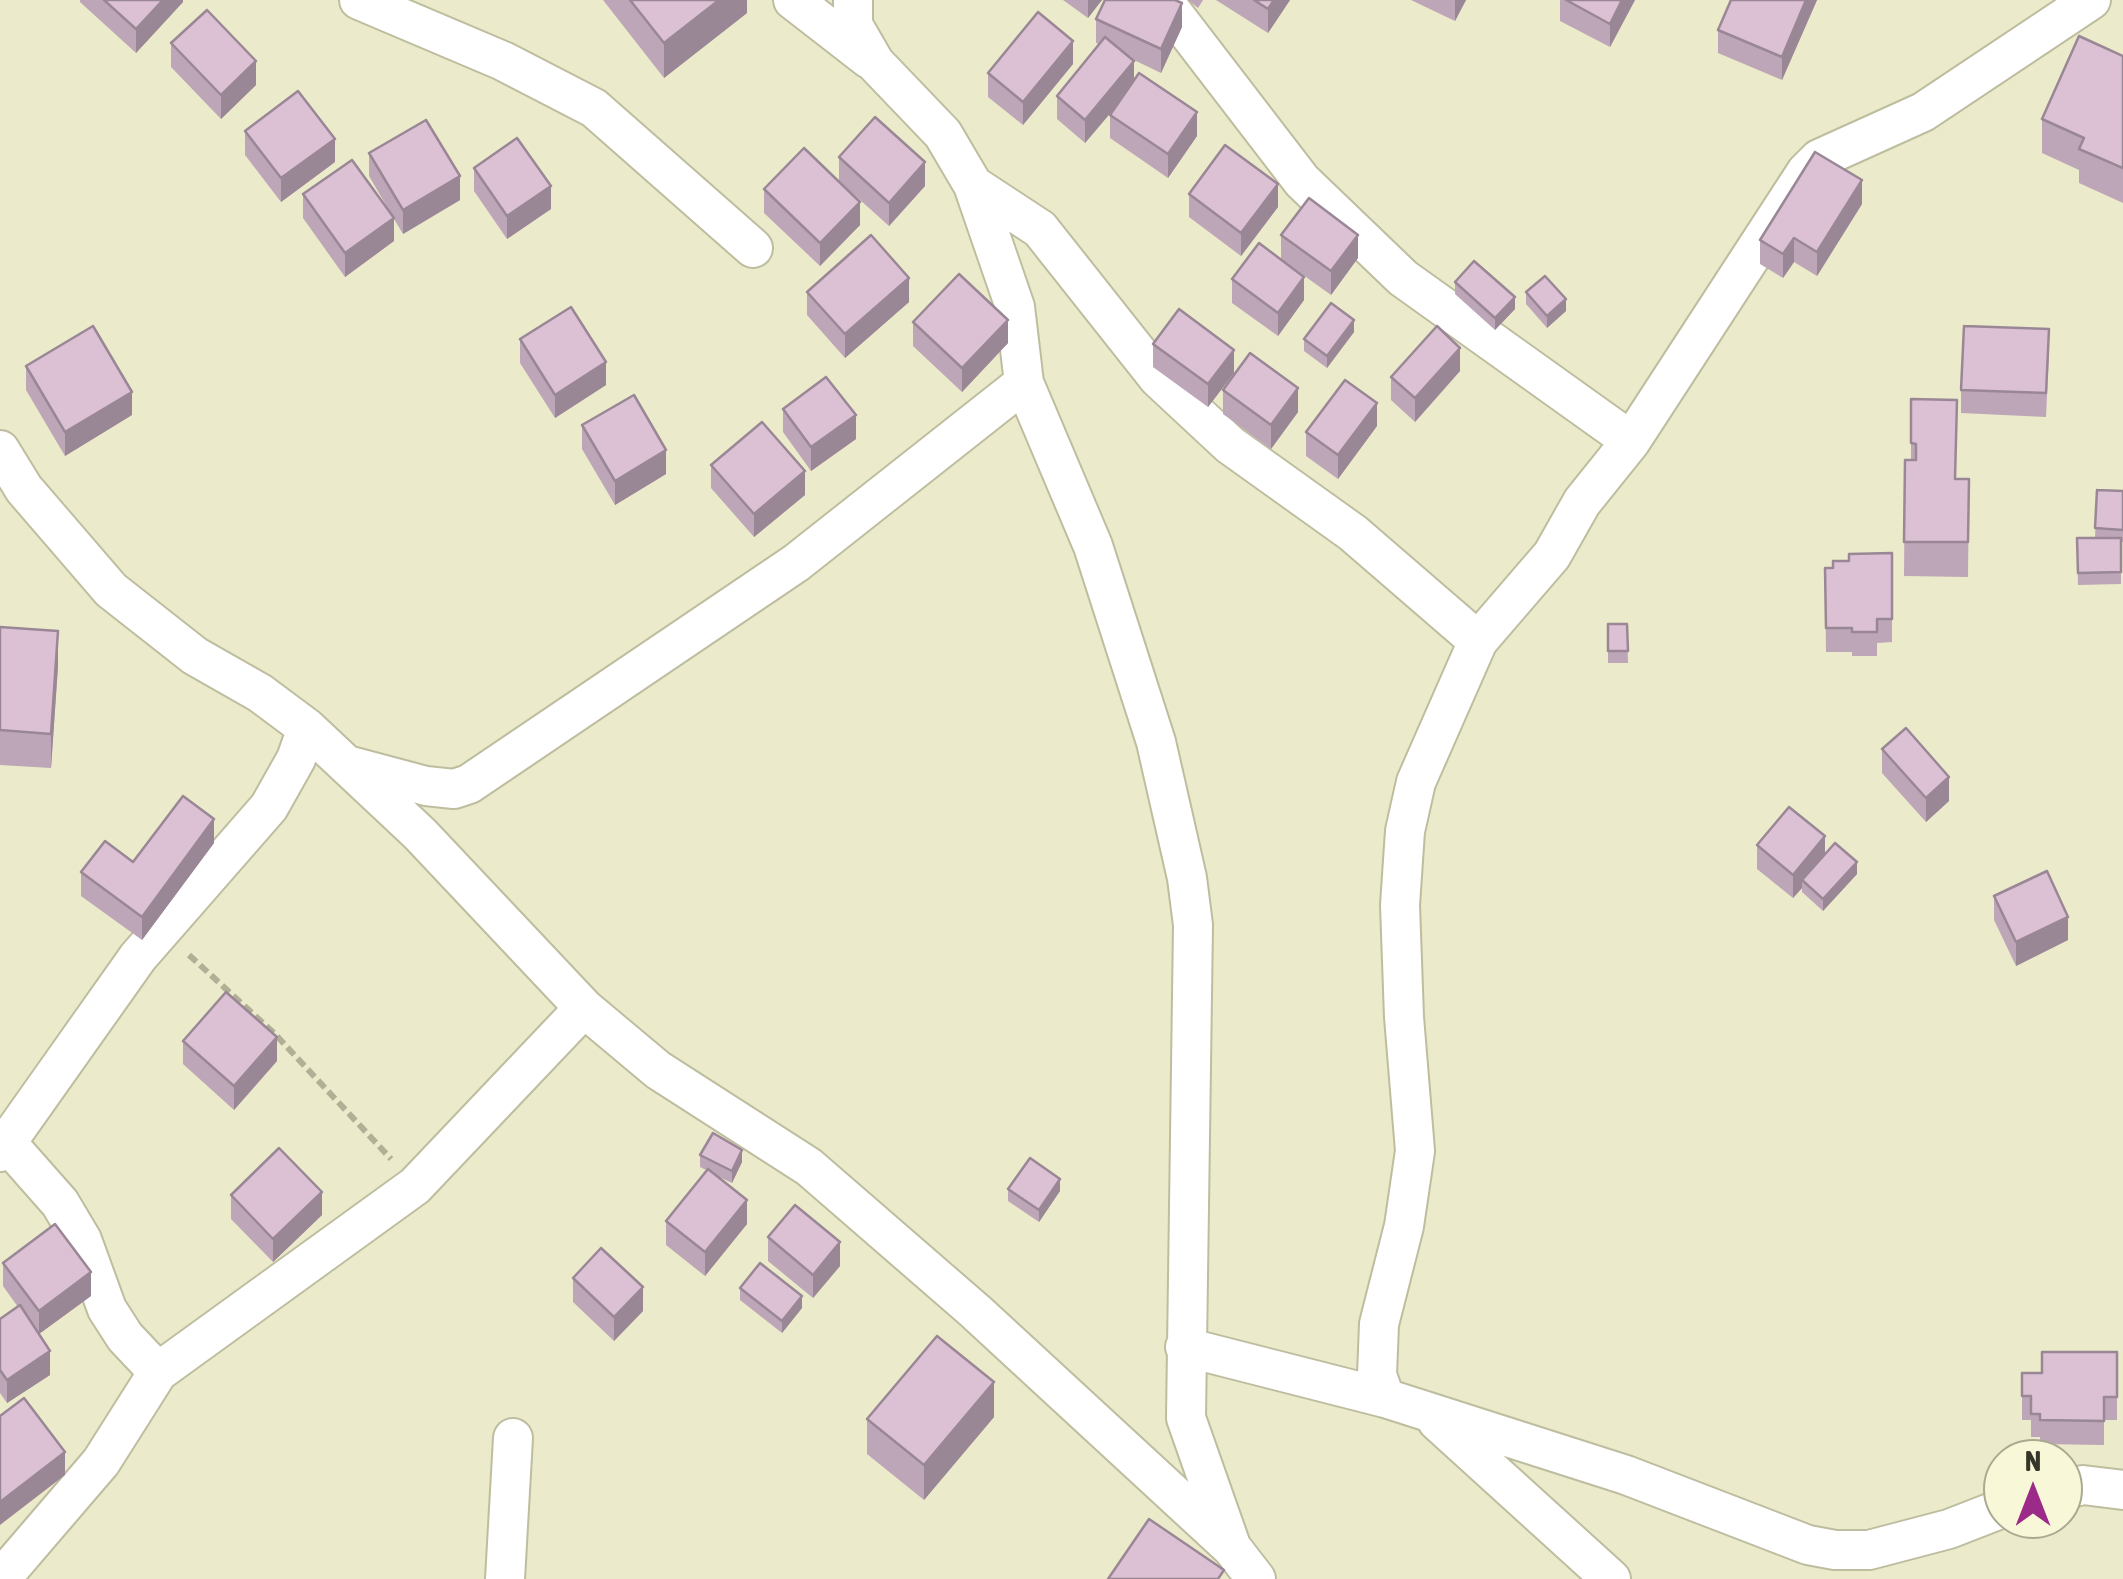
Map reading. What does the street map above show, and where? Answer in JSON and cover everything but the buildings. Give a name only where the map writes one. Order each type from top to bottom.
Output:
[{"type":"street","points":[[358,0],[502,61],[594,108],[753,248]]},
{"type":"street","points":[[793,0],[875,64],[942,134],[972,185],[1015,307],[1024,383],[1093,546],[1156,742],[1188,878],[1193,925],[1186,1418],[1232,1548]]},
{"type":"street","points":[[854,0],[854,25],[875,64]]},
{"type":"street","points":[[1163,0],[1302,180],[1403,278],[1631,440]]},
{"type":"street","points":[[1385,1398],[1376,1375],[1378,1324],[1404,1226],[1415,1151],[1400,905],[1405,831],[1416,782],[1478,641],[1552,555],[1582,502],[1631,440],[1806,172],[1819,160],[1924,112],[2092,0]]},
{"type":"street","points":[[972,185],[1040,229],[1158,378],[1230,445],[1353,533],[1478,641]]},
{"type":"street","points":[[349,765],[426,786],[454,789],[469,784],[796,563],[1024,383]]},
{"type":"street","points":[[0,450],[24,489],[112,590],[195,656],[260,693],[349,765],[584,1008],[658,1070],[809,1167],[988,1323],[1232,1548],[1256,1579]]},
{"type":"street","points":[[158,1372],[125,1337],[107,1308],[82,1240],[60,1203],[4,1147],[138,957],[269,807],[296,759],[306,728]]},
{"type":"street","points":[[0,1573],[11,1567],[101,1462],[158,1372],[416,1186],[584,1008]]},
{"type":"street","points":[[1186,1347],[1385,1398],[1626,1475],[1808,1545],[1869,1550],[1983,1516]]},
{"type":"street","points":[[1432,1416],[1611,1579]]},
{"type":"street","points":[[504,1579],[514,1438]]},
{"type":"street","points":[[2083,1485],[2123,1490]]},
{"type":"path","points":[[163,930],[275,1034],[416,1186]]}]
